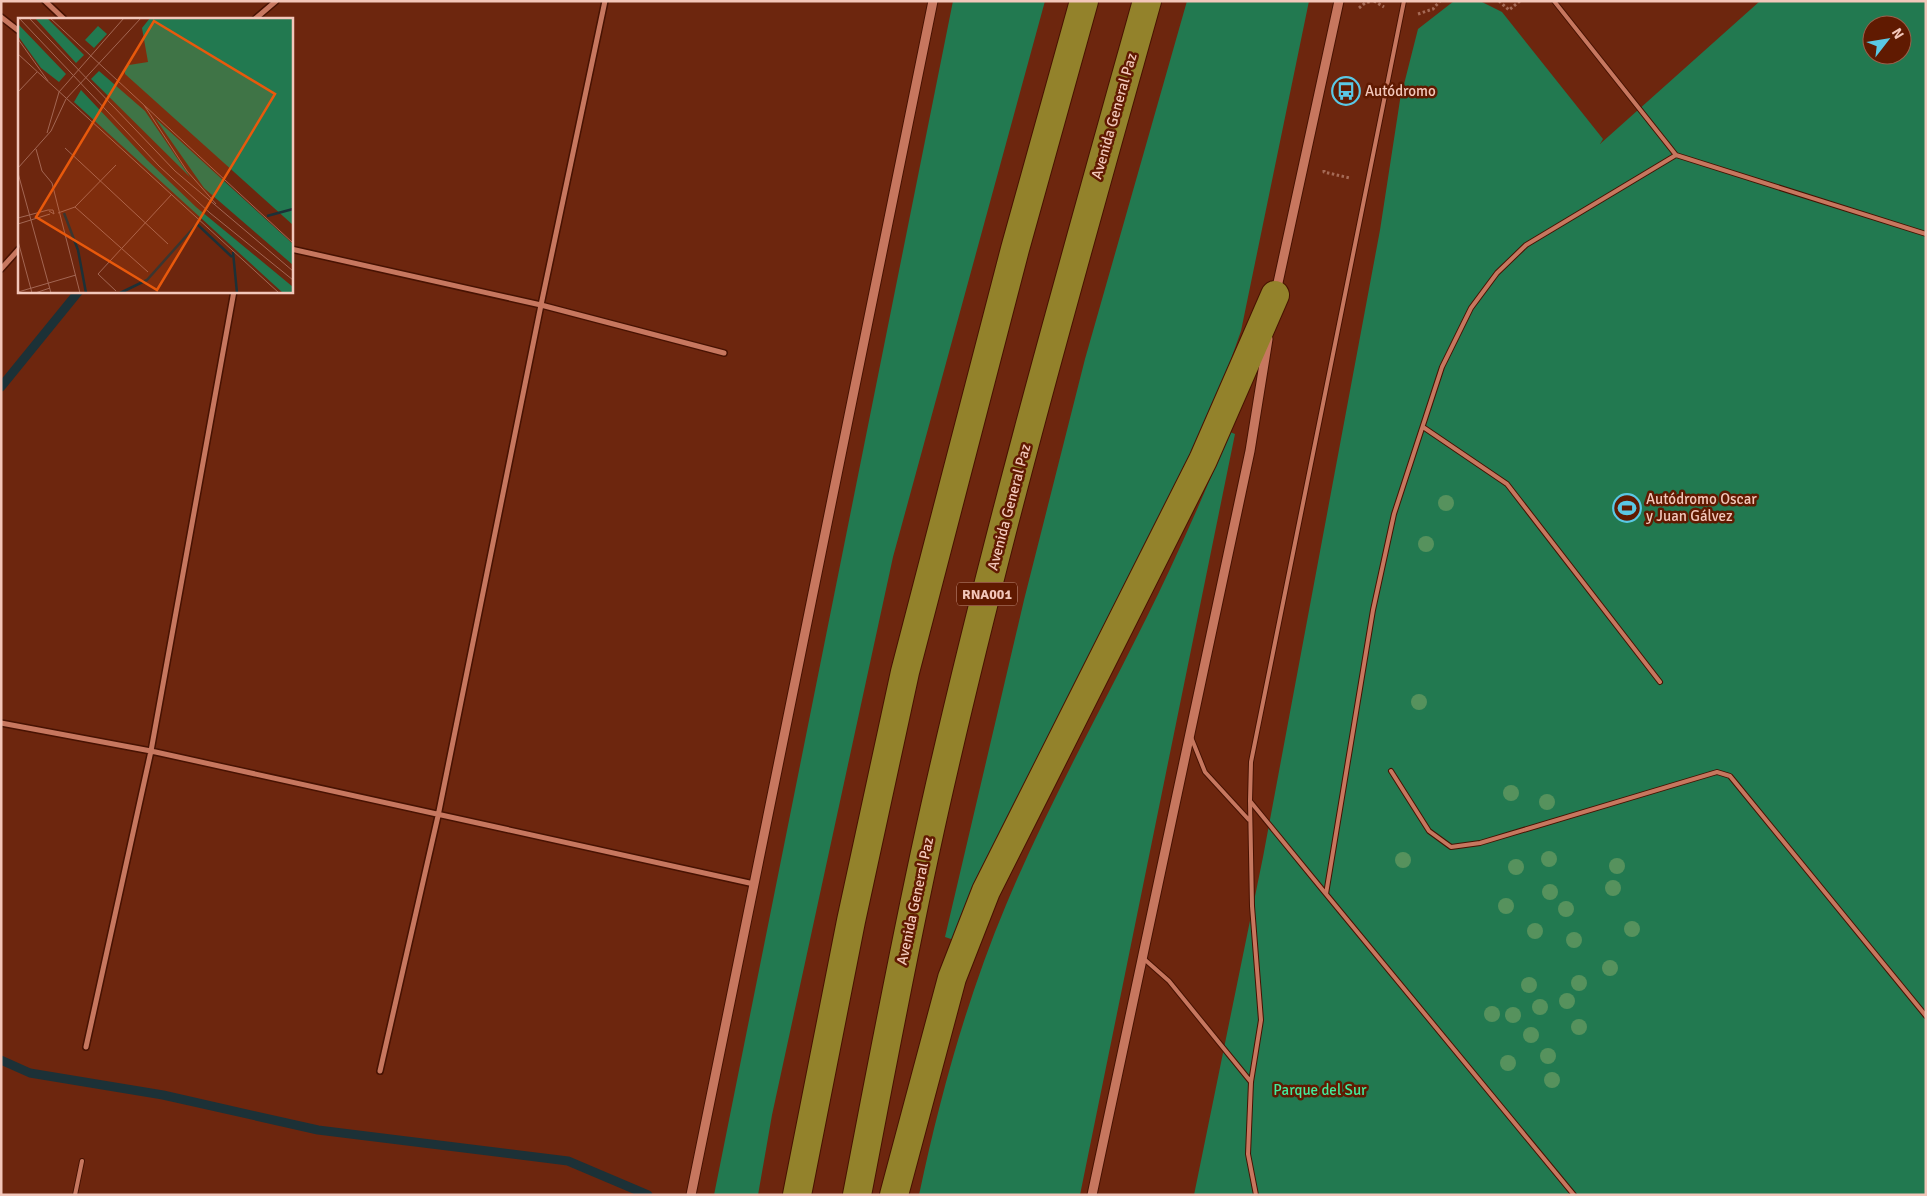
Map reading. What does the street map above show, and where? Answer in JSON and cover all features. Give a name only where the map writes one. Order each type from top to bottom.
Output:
[{"type":"highway","points":[[797,1195],[851,922],[905,672],[1014,249],[1084,1]]},
{"type":"highway","name":"Avenida General Paz","points":[[857,1195],[900,969],[933,815],[986,596],[1064,296],[1147,1]]},
{"type":"highway","points":[[894,1195],[952,978],[986,892],[1203,460],[1275,295]]},
{"type":"street","points":[[46,1],[63,18]]},
{"type":"street","points":[[256,18],[276,1]]},
{"type":"street","points":[[380,1071],[438,816],[541,305],[606,1]]},
{"type":"street","points":[[691,1195],[933,1]]},
{"type":"street","points":[[1092,1195],[1141,957],[1250,451],[1275,295],[1339,1]]},
{"type":"street","points":[[1,17],[18,30]]},
{"type":"street","points":[[292,249],[541,305],[724,352]]},
{"type":"street","points":[[1,270],[18,250]]},
{"type":"street","points":[[86,1047],[151,751],[234,292]]},
{"type":"street","points":[[1,723],[151,751],[438,816],[754,884]]},
{"type":"lane","points":[[1256,1195],[1248,1154],[1251,1082],[1261,1020],[1252,906],[1249,820],[1251,762],[1404,1]]},
{"type":"lane","points":[[1554,1],[1676,155],[1926,234]]},
{"type":"lane","points":[[1326,894],[1373,610],[1394,514],[1446,359],[1471,308],[1497,273],[1526,244],[1676,155]]},
{"type":"lane","points":[[1423,427],[1507,484],[1660,682]]},
{"type":"lane","points":[[1190,732],[1205,772],[1249,820]]},
{"type":"lane","points":[[1391,771],[1429,832],[1451,847],[1480,843],[1717,772],[1730,776],[1926,1016]]},
{"type":"lane","points":[[1250,801],[1574,1195]]},
{"type":"lane","points":[[1141,957],[1169,981],[1251,1082]]},
{"type":"lane","points":[[75,1195],[82,1161]]},
{"type":"path","points":[[1357,13],[1363,4],[1372,1]]},
{"type":"path","points":[[1499,1],[1509,10],[1520,1]]},
{"type":"path","points":[[1326,164],[1324,172],[1353,179]]},
{"type":"green space","points":[[953,1],[1045,1],[893,557],[772,1115],[758,1195],[714,1195]]},
{"type":"green space","points":[[1187,1],[1309,1],[1241,331],[1197,455],[957,941],[945,937],[1024,600],[1085,359]]},
{"type":"green space","name":"Autódromo Oscar y Juan Gálvez","points":[[1454,1],[1480,1],[1502,12],[1603,139],[1600,144],[1760,1],[1926,1],[1926,1195],[1194,1195],[1263,857],[1380,230],[1400,100],[1418,29]]},
{"type":"green space","points":[[1230,432],[1235,434],[1080,1195],[919,1195],[945,1084],[979,976],[1006,905],[1044,820],[1170,569]]},
{"type":"waterway","points":[[1,387],[78,292]]},
{"type":"waterway","points":[[1,1060],[30,1073],[163,1095],[318,1130],[568,1161],[648,1195]]},
{"type":"place","name":"Autódromo","points":[[1346,91]]},
{"type":"place","name":"Autódromo Oscar y Juan Gálvez","points":[[1627,508]]},
{"type":"park label","name":"Parque del Sur","points":[[1320,1090]]}]
